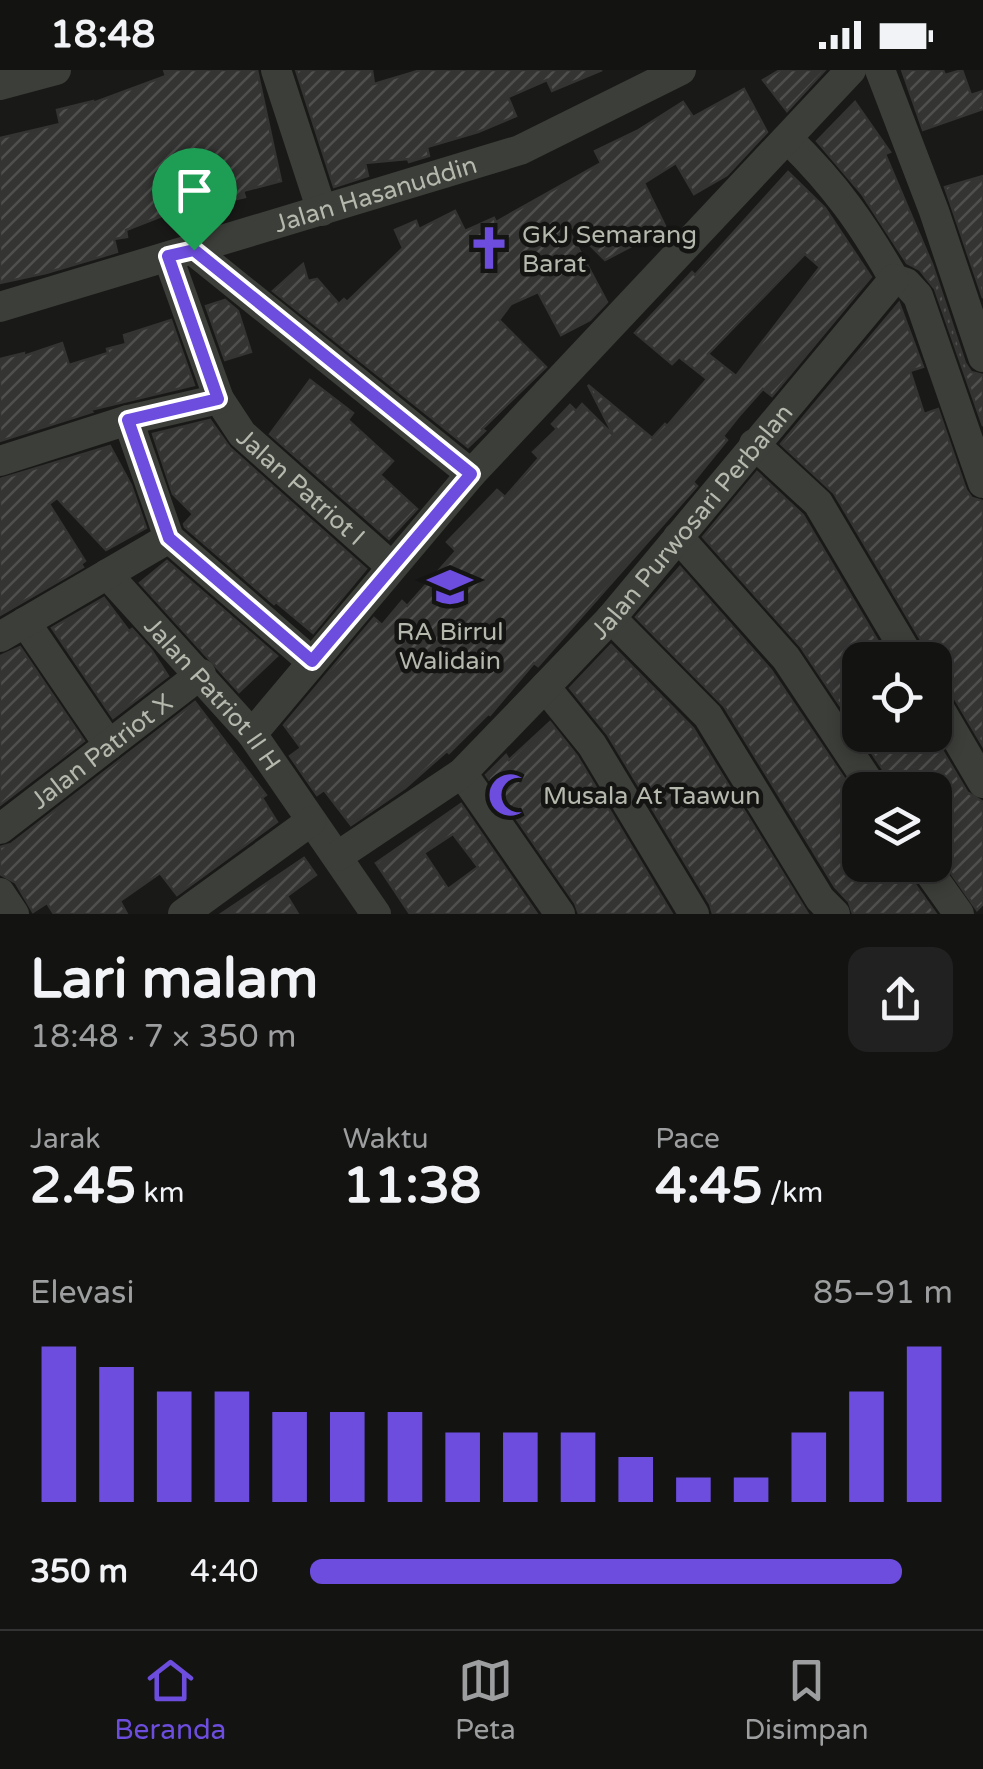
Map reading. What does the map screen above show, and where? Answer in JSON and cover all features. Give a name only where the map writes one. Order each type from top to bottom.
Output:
[{"type":"street","points":[[0,84],[56,70]]},
{"type":"street","points":[[276,70],[322,211]]},
{"type":"street","name":"Jalan Hasanuddin","points":[[0,307],[520,150],[682,70]]},
{"type":"street","points":[[252,734],[471,474],[851,70]]},
{"type":"street","points":[[880,70],[934,211],[983,357]]},
{"type":"street","points":[[789,140],[830,180],[864,227],[894,279],[906,283],[918,296],[983,483]]},
{"type":"street","points":[[181,254],[471,474]]},
{"type":"street","name":"Jalan Patriot I","points":[[181,254],[218,399],[242,434],[392,567]]},
{"type":"street","name":"Jalan Purwosari Perbalan","points":[[338,856],[462,773],[545,687],[611,618],[894,279]]},
{"type":"street","points":[[0,461],[128,420],[218,399]]},
{"type":"street","points":[[128,420],[169,538],[312,661]]},
{"type":"street","points":[[754,444],[818,503],[900,642]]},
{"type":"street","points":[[678,537],[786,658],[862,772]]},
{"type":"street","points":[[110,745],[12,630],[169,538]]},
{"type":"street","name":"Jalan Patriot II H","points":[[107,574],[252,734],[376,914]]},
{"type":"street","points":[[611,618],[708,716],[820,900],[834,914]]},
{"type":"street","name":"Jalan Patriot X","points":[[0,829],[201,674]]},
{"type":"street","points":[[545,687],[592,746],[694,914]]},
{"type":"street","points":[[952,730],[983,783]]},
{"type":"street","points":[[462,773],[560,914]]},
{"type":"street","points":[[183,914],[310,821]]},
{"type":"street","points":[[936,882],[959,914]]},
{"type":"street","points":[[0,893],[14,914]]},
{"type":"building","points":[[164,70],[257,70],[281,181],[243,191],[245,197],[215,204],[213,196],[126,230],[127,237],[114,239],[117,252],[0,283],[0,138],[60,124],[57,110],[93,103],[166,76]]},
{"type":"building","points":[[296,70],[372,70],[374,84],[421,70],[602,70],[552,91],[547,80],[508,97],[516,116],[427,147],[429,156],[409,162],[408,159],[365,163],[368,176],[334,187]]},
{"type":"building","points":[[780,70],[825,70],[787,111],[763,80]]},
{"type":"building","points":[[902,70],[943,70],[945,75],[962,70],[971,95],[983,91],[983,109],[923,130]]},
{"type":"building","points":[[744,89],[767,132],[727,175],[694,194],[676,163],[644,183],[666,228],[605,260],[561,216],[607,302],[590,320],[561,335],[538,292],[511,304],[499,320],[546,367],[468,447],[273,291],[303,264],[308,281],[317,279],[339,304],[344,299],[347,302],[403,248],[395,230],[416,221],[419,229],[455,211],[465,231],[494,218],[496,222],[601,163],[595,151],[683,102],[693,117]]},
{"type":"building","points":[[855,102],[890,152],[885,154],[932,264],[965,363],[971,372],[983,375],[983,426],[935,289],[920,270],[907,263],[862,194],[817,141]]},
{"type":"building","points":[[788,172],[825,208],[871,277],[772,396],[763,389],[739,416],[723,436],[727,440],[693,482],[697,486],[538,666],[534,663],[490,715],[449,753],[351,825],[324,790],[317,795],[290,756],[301,748],[284,725],[374,618],[382,625],[402,601],[407,606],[456,551],[447,542],[497,490],[505,497],[539,458],[533,452],[557,429],[552,424],[570,405],[576,411],[582,404],[614,436],[588,385],[652,438],[667,426],[707,379],[679,357],[672,364],[635,333],[692,272],[695,275]],"holes":[[[805,254],[820,267],[736,376],[708,354]]]},
{"type":"building","points":[[983,176],[983,298],[945,187]]},
{"type":"building","points":[[225,300],[238,311],[251,352],[225,360],[206,306]]},
{"type":"building","points":[[899,303],[923,367],[910,371],[924,414],[938,409],[966,490],[972,498],[983,501],[983,746],[952,694],[952,642],[922,642],[834,493],[781,444]]},
{"type":"building","points":[[171,320],[194,385],[90,410],[0,441],[0,359],[24,356],[62,343],[69,365],[126,344],[124,335]]},
{"type":"building","points":[[310,380],[353,413],[348,420],[393,461],[380,475],[417,509],[389,539],[270,434]]},
{"type":"building","points":[[210,420],[230,448],[366,569],[313,633],[185,527],[193,514],[173,494],[153,434]]},
{"type":"building","points":[[110,446],[131,485],[146,528],[106,550],[57,498],[49,504],[85,561],[83,567],[0,615],[0,479]]},
{"type":"building","points":[[757,472],[803,515],[878,642],[842,642],[842,708],[801,647],[703,537]]},
{"type":"building","points":[[167,561],[277,656],[239,692],[140,583]]},
{"type":"building","points":[[680,567],[771,670],[842,775],[842,882],[913,882],[936,914],[853,914],[724,706],[636,617]]},
{"type":"building","points":[[104,598],[129,631],[132,629],[152,651],[168,676],[113,718],[52,628]]},
{"type":"building","points":[[611,645],[693,728],[808,914],[713,914],[608,735],[570,688]]},
{"type":"building","points":[[20,647],[84,741],[0,805],[0,656]]},
{"type":"building","points":[[195,702],[266,795],[262,798],[277,822],[177,895],[160,873],[120,901],[127,914],[54,914],[47,903],[33,912],[16,883],[0,874],[0,847],[11,844]]},
{"type":"building","points":[[550,722],[577,756],[672,914],[579,914],[486,775],[506,755],[509,760]]},
{"type":"building","points":[[871,752],[943,752],[967,792],[983,802],[983,904],[977,910],[952,874],[952,772],[885,772]]},
{"type":"building","points":[[461,804],[537,914],[410,914],[376,863]],"holes":[[[453,834],[478,867],[448,889],[424,853]]]},
{"type":"building","points":[[304,858],[316,875],[287,896],[298,914],[221,914]]},
{"type":"place","name":"GKJ Semarang Barat","points":[[489,248]]},
{"type":"place","name":"RA Birrul Walidain","points":[[450,587]]},
{"type":"place","name":"Musala At Taawun","points":[[510,795]]},
{"type":"route","points":[[194,250],[471,474],[312,661],[169,538],[128,420],[218,399],[168,256],[194,250]]}]
